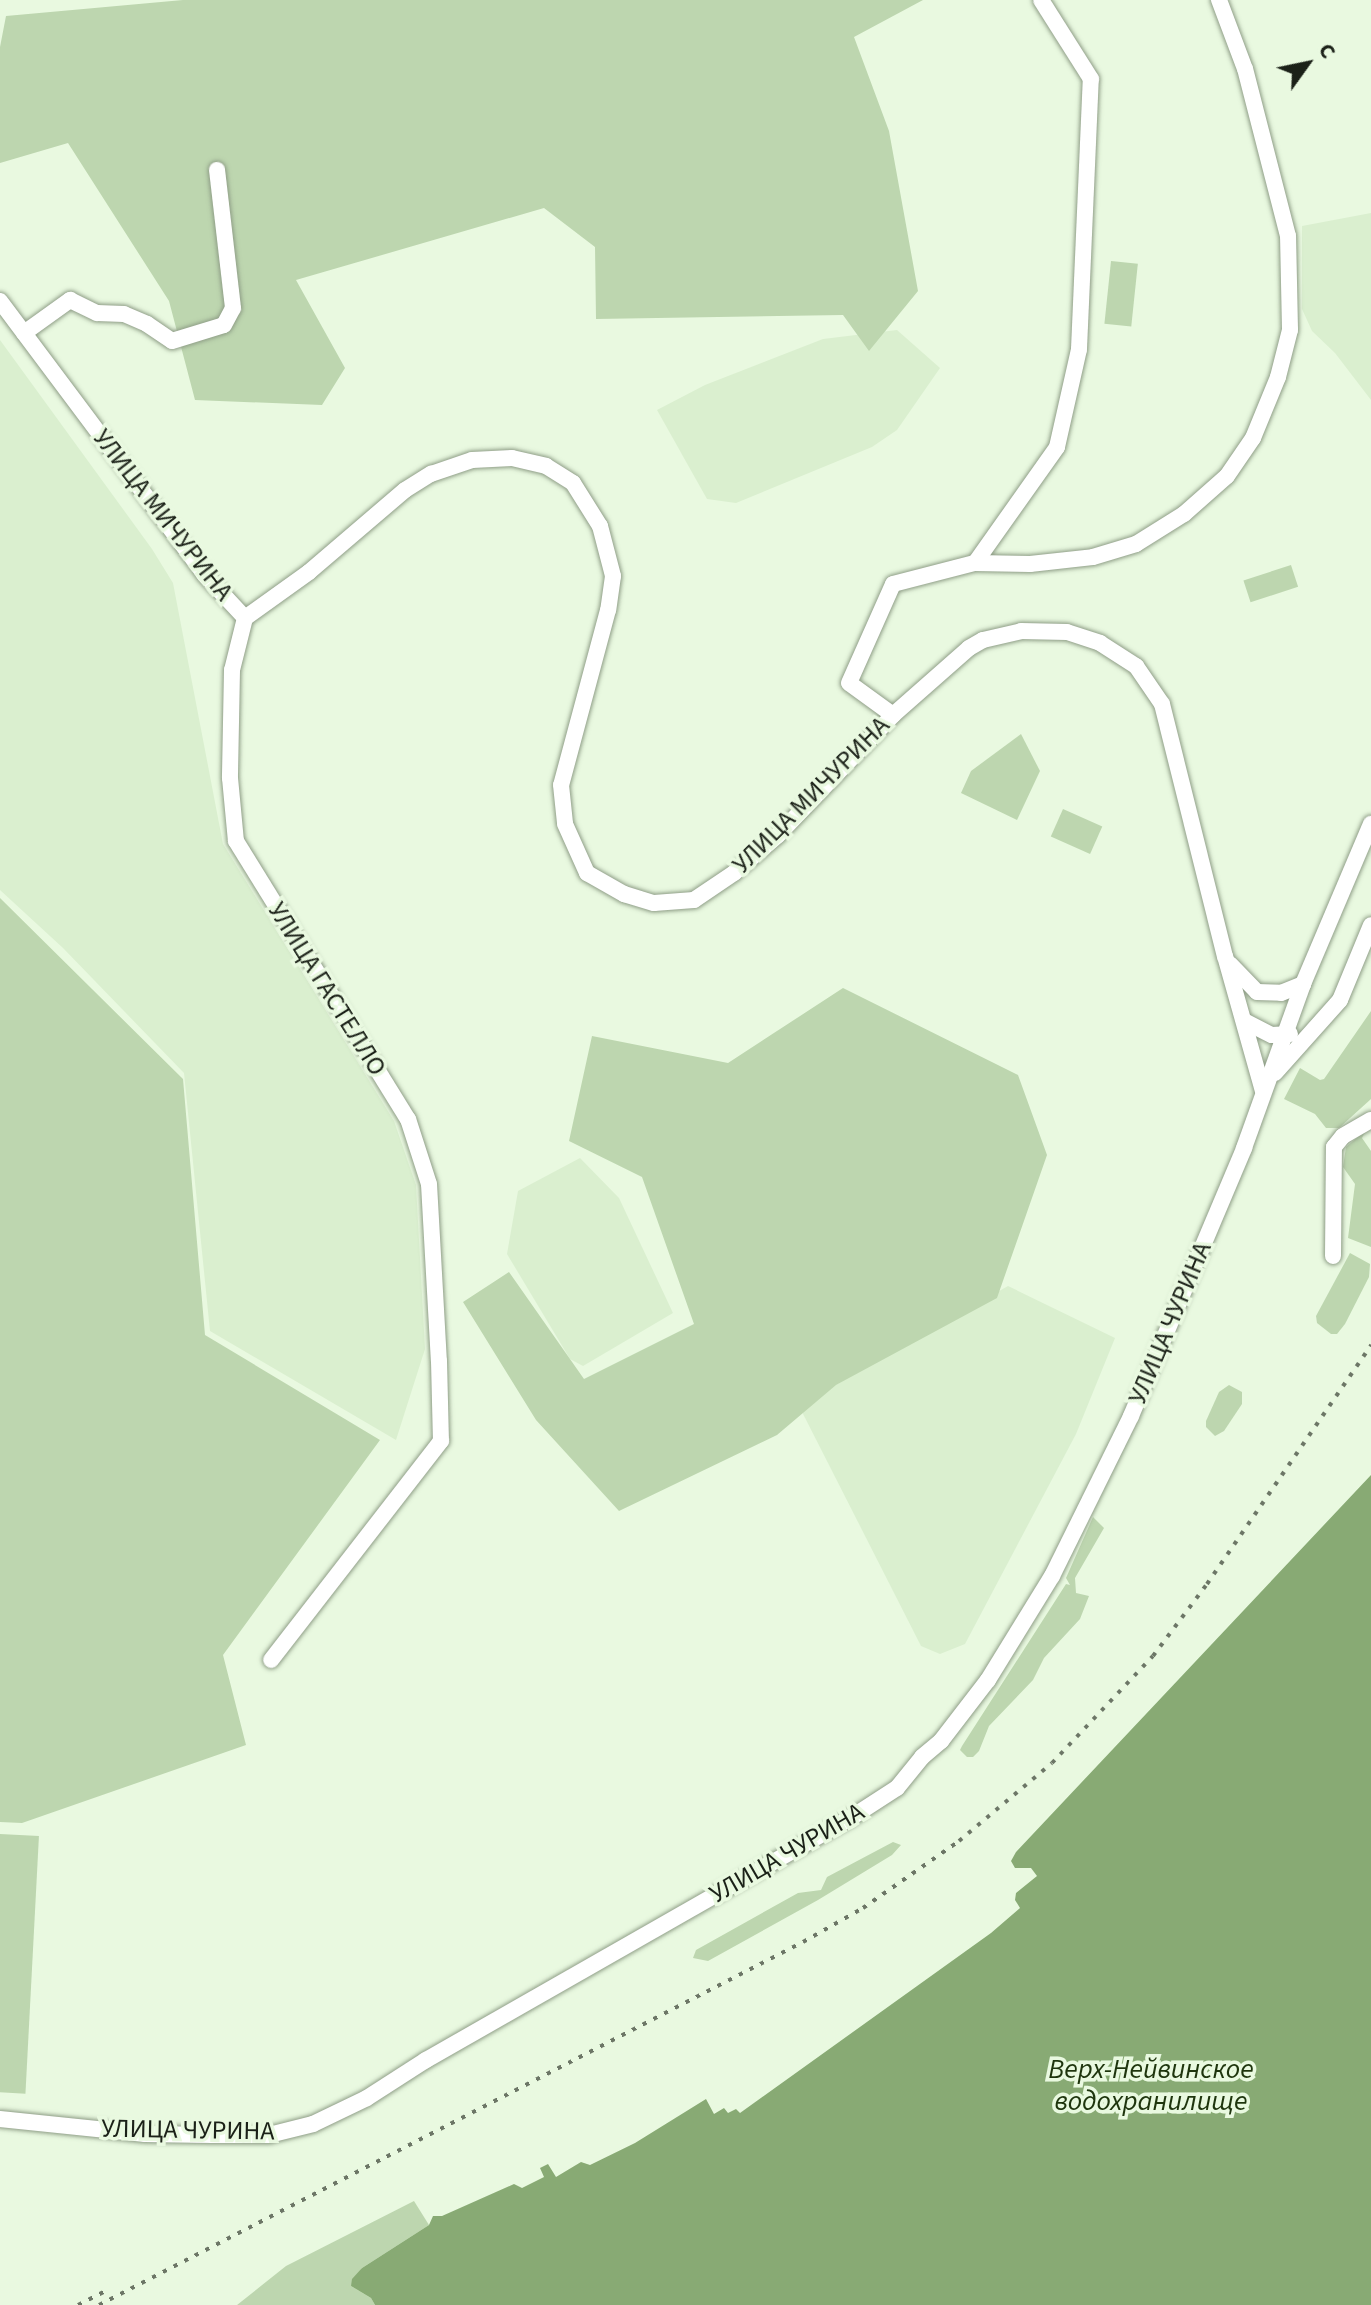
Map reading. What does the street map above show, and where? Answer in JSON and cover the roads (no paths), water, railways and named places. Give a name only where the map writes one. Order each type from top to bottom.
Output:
[{"type":"street","points":[[975,563],[1057,447],[1079,349],[1091,79],[1041,0]]},
{"type":"street","points":[[893,715],[849,683],[893,584],[975,563],[1046,562],[1093,557],[1136,544],[1184,514],[1227,476],[1253,438],[1278,377],[1290,330],[1288,236],[1245,69],[1219,0]]},
{"type":"street","points":[[24,333],[70,300],[97,313],[124,314],[147,324],[172,341],[224,325],[233,308],[217,170]]},
{"type":"street","name":"УЛИЦА МИЧУРИНА","points":[[0,301],[204,574],[245,618],[309,572],[405,490],[431,474],[472,460],[512,458],[546,466],[573,483],[600,526],[613,576],[608,610],[561,785],[565,824],[587,873],[624,894],[654,903],[694,900],[734,873],[778,835],[893,715],[952,659],[983,640],[1002,634],[1067,632],[1100,643],[1136,666],[1162,704],[1225,956],[1263,1091]]},
{"type":"street","name":"УЛИЦА ГАСТЕЛЛО","points":[[245,618],[232,670],[230,778],[236,841],[408,1119],[429,1184],[441,1441],[271,1660]]},
{"type":"street","name":"УЛИЦА ЧУРИНА","points":[[0,2119],[112,2131],[199,2135],[269,2135],[313,2124],[367,2098],[426,2060],[849,1819],[897,1788],[971,1703],[1034,1610],[1131,1416],[1244,1148],[1303,984],[1371,824]]},
{"type":"street","points":[[1263,1091],[1340,1000],[1371,925]]},
{"type":"street","points":[[1225,956],[1257,992],[1281,993],[1303,984]]},
{"type":"street","points":[[1244,1021],[1260,1032],[1284,1035],[1316,1025]]},
{"type":"street","points":[[1333,1256],[1334,1147],[1343,1136],[1371,1120]]},
{"type":"water","name":"Верх-Нейвинское водохранилище","points":[[1371,1475],[1371,2305],[375,2305],[371,2298],[351,2286],[352,2279],[362,2268],[429,2225],[433,2216],[442,2216],[514,2184],[522,2188],[544,2177],[540,2168],[548,2164],[556,2177],[581,2162],[590,2165],[635,2143],[706,2099],[714,2114],[724,2108],[728,2113],[736,2109],[740,2113],[991,1933],[1020,1908],[1015,1900],[1016,1893],[1037,1876],[1031,1868],[1015,1868],[1011,1861],[1016,1852]]},
{"type":"railway","points":[[99,2305],[803,1942],[863,1908],[959,1841],[1052,1763],[1153,1656],[1207,1584],[1371,1345]]},
{"type":"railway","points":[[78,2305],[109,2289]]}]
